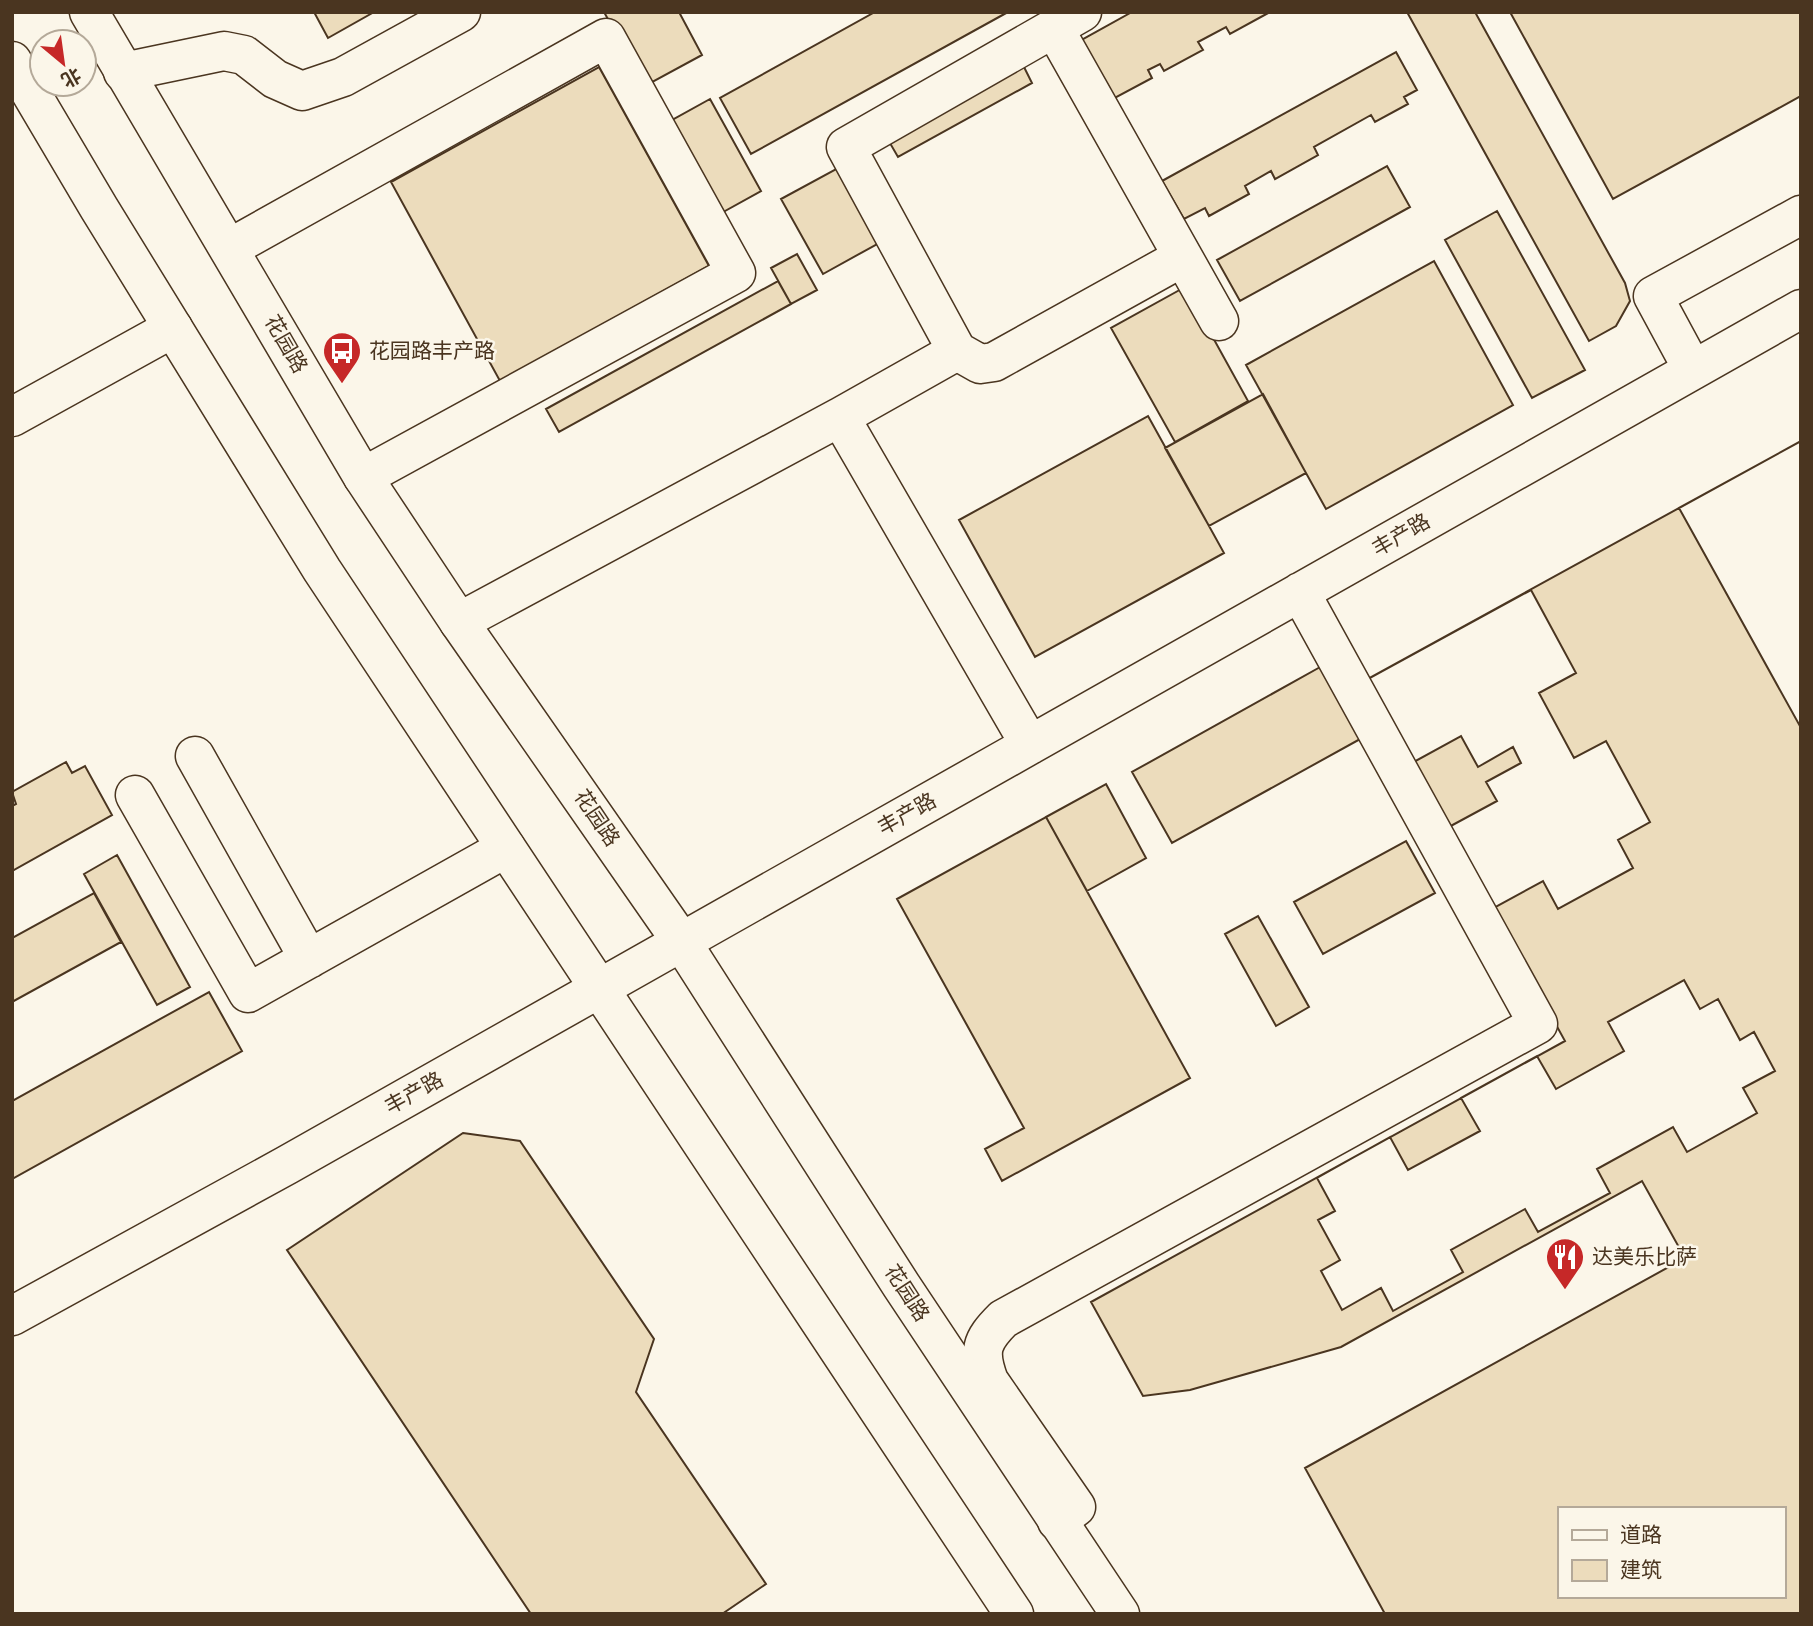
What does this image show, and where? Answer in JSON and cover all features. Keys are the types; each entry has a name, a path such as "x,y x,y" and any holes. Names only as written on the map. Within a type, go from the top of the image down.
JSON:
{"main road":[{"name":"花园路","path":"89,12 363,477 459,622 681,941 901,1285 1120,1614"},
{"path":"123,72 224,51 244,55 275,79 302,91 343,77 461,12"},
{"path":"1183,257 994,362 980,364 957,351 846,147 1068,20 1183,257 1219,321"},
{"path":"230,248 606,38 736,273 363,477"},
{"path":"12,61 322,570 1014,1614"},
{"path":"1693,370 1653,296 1801,215"},
{"name":"丰产路","path":"12,1316 1693,370 1796,324"},
{"path":"12,417 173,328"},
{"path":"459,622 957,351"},
{"path":"840,417 1030,745"},
{"path":"1057,1521 1076,1507 989,1381 981,1359 987,1335 1003,1319 1538,1024 1300,592"},
{"path":"195,756 309,959"},
{"path":"135,794 248,993 506,848"}],"building":[{"path":"314,12 374,12 328,38"},
{"path":"604,12 679,12 702,55 645,86"},
{"path":"875,12 1008,12 751,154 720,98"},
{"path":"1132,12 1270,12 1230,34 1226,27 1198,42 1203,50 1164,71 1160,64 1148,70 1152,78 1111,100 1078,42"},
{"path":"1407,12 1475,12 1625,283 1630,301 1616,326 1589,341"},
{"path":"1510,12 1801,12 1801,96 1613,199"},
{"path":"1396,52 1417,90 1404,97 1408,104 1375,122 1371,115 1314,147 1318,155 1275,179 1271,171 1245,186 1249,194 1209,216 1205,208 1184,219 1162,181"},
{"path":"1022,63 1032,83 898,157 887,138"},
{"path":"599,67 709,266 500,381 391,182"},
{"path":"710,99 761,191 716,216 665,124"},
{"path":"1387,166 1410,207 1240,301 1217,260"},
{"path":"838,168 879,243 823,274 781,199"},
{"path":"1497,211 1585,370 1532,398 1445,240"},
{"path":"797,254 817,290 791,304 771,268"},
{"path":"1434,261 1513,405 1326,509 1246,365"},
{"path":"778,281 791,304 559,432 546,409"},
{"path":"1185,287 1248,401 1175,442 1111,328"},
{"path":"1263,394 1306,473 1209,526 1165,448"},
{"path":"1148,416 1224,553 1035,657 959,520"},
{"path":"1801,441 1801,1614 1385,1614 1305,1468 1685,1258 1642,1181 1341,1347 1190,1390 1143,1396 1091,1302 1565,1041 1366,680"},
{"path":"1801,441 1801,728 1679,508"},
{"path":"1531,590 1576,673 1539,693 1574,758 1606,741 1650,822 1618,840 1633,868 1558,909 1543,881 1492,909 1447,828 1497,801 1486,782 1521,763 1513,747 1478,767 1461,736 1412,763 1366,680"},
{"path":"1322,666 1362,738 1172,843 1132,772"},
{"path":"66,762 72,773 85,766 112,815 12,871 12,806 16,804 12,792"},
{"path":"1106,784 1146,858 1087,891 1046,817"},
{"path":"1046,817 1190,1078 1002,1181 985,1149 1024,1128 897,899"},
{"path":"1406,841 1435,893 1323,954 1294,902"},
{"path":"117,855 190,987 157,1005 84,874"},
{"path":"94,893 121,942 12,1002 12,938"},
{"path":"1258,916 1309,1007 1276,1026 1225,934"},
{"path":"1684,980 1700,1009 1718,999 1740,1040 1754,1032 1775,1071 1743,1088 1757,1113 1687,1152 1673,1127 1597,1169 1610,1193 1538,1232 1525,1209 1451,1250 1463,1272 1393,1311 1381,1288 1342,1310 1321,1271 1340,1260 1318,1220 1335,1211 1317,1178 1390,1137 1408,1170 1480,1131 1461,1098 1537,1056 1556,1089 1624,1051 1608,1022"},
{"path":"209,992 242,1051 12,1179 12,1101"},
{"path":"463,1133 520,1141 654,1339 636,1392 766,1584 722,1614 531,1614 287,1250"}],"place":[{"name":"花园路丰产路","path":"342,385"},
{"name":"达美乐比萨","path":"1565,1291"}]}
